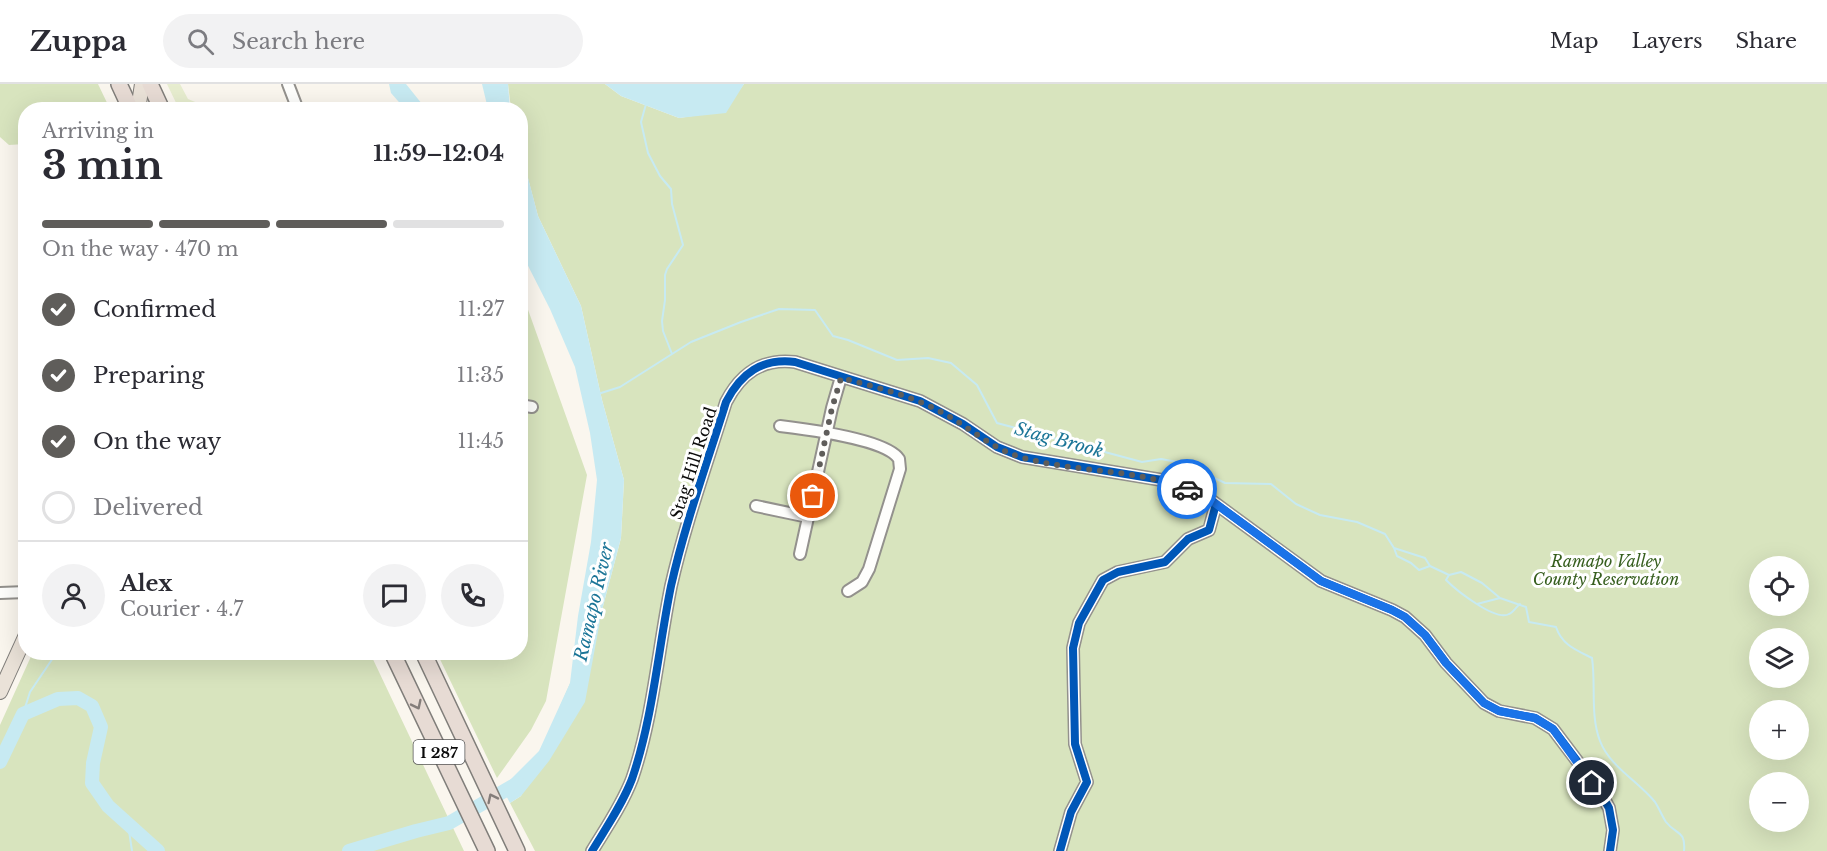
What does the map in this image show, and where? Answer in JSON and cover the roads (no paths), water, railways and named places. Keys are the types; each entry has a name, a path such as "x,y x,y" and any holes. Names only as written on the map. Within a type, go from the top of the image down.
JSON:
{"highway":[{"path":"148,86 157,102"},
{"name":"I 287","path":"396,660 487,851"},
{"name":"I 287","path":"427,660 518,851"}],"main road":[{"path":"141,102 148,86"},
{"path":"0,692 18,653"}],"street":[{"path":"288,84 295,102"},
{"name":"Stag Hill Road","path":"592,851 618,810 635,769 643,742 672,585 689,518 730,394 750,371 780,360 795,362 920,401 1009,453 1037,461 1162,480 1194,492 1216,504 1321,581 1405,617 1425,635 1446,663 1484,703 1499,711 1535,718 1553,729 1605,799 1612,819 1610,851"},
{"path":"800,554 841,378"},
{"path":"780,426 827,432 890,450 898,455 900,462 869,568 862,582 848,591"},
{"path":"1060,851 1071,812 1087,782 1076,744 1073,648 1079,623 1103,580 1118,572 1165,562 1188,539 1209,530 1216,504"},
{"path":"756,506 808,517"},
{"path":"0,592 18,592"}],"water":[{"path":"389,84 406,84 420,102 399,102 391,93"},
{"path":"482,84 508,84 509,102 486,102"},
{"path":"605,84 744,84 726,113 679,118 621,96"},
{"path":"528,178 538,216 581,306 602,400 624,480 621,538 602,610 585,702 549,761 521,796 510,803 502,788 539,751 570,683 578,616 591,542 597,480 590,433 575,367 528,266"}],"waterway":[{"path":"646,104 641,122 648,153 660,176 671,189 672,204 683,245 665,275 662,321 663,331 672,354"},
{"name":"Stag Brook","path":"598,394 620,387 691,342 741,322 779,309 815,310 833,336 897,360 928,358 951,363 977,385 997,423 1142,462 1161,459 1183,463 1225,483 1271,484 1296,504 1320,515 1357,522 1385,534 1394,548 1425,558 1430,566 1449,575 1461,572 1482,583 1500,598 1526,607 1529,622 1556,627 1566,643 1592,658 1595,721 1600,741 1610,759 1648,794 1666,822 1682,836 1684,851"},
{"path":"1394,548 1397,556 1419,570 1430,566"},
{"path":"1449,575 1446,580 1451,585 1476,604 1495,613 1509,614 1520,604"},
{"path":"1477,604 1500,598"},
{"path":"23,714 30,692 52,660"},
{"name":"Ramapo River","path":"0,762 23,714 58,699 78,698 92,706 101,727 93,763 92,783 108,806 158,851"},
{"name":"Ramapo River","path":"349,851 449,823 518,783"},
{"path":"128,824 132,851"}],"park label":[{"name":"Ramapo Valley County Reservation","path":"1606,570"}]}
